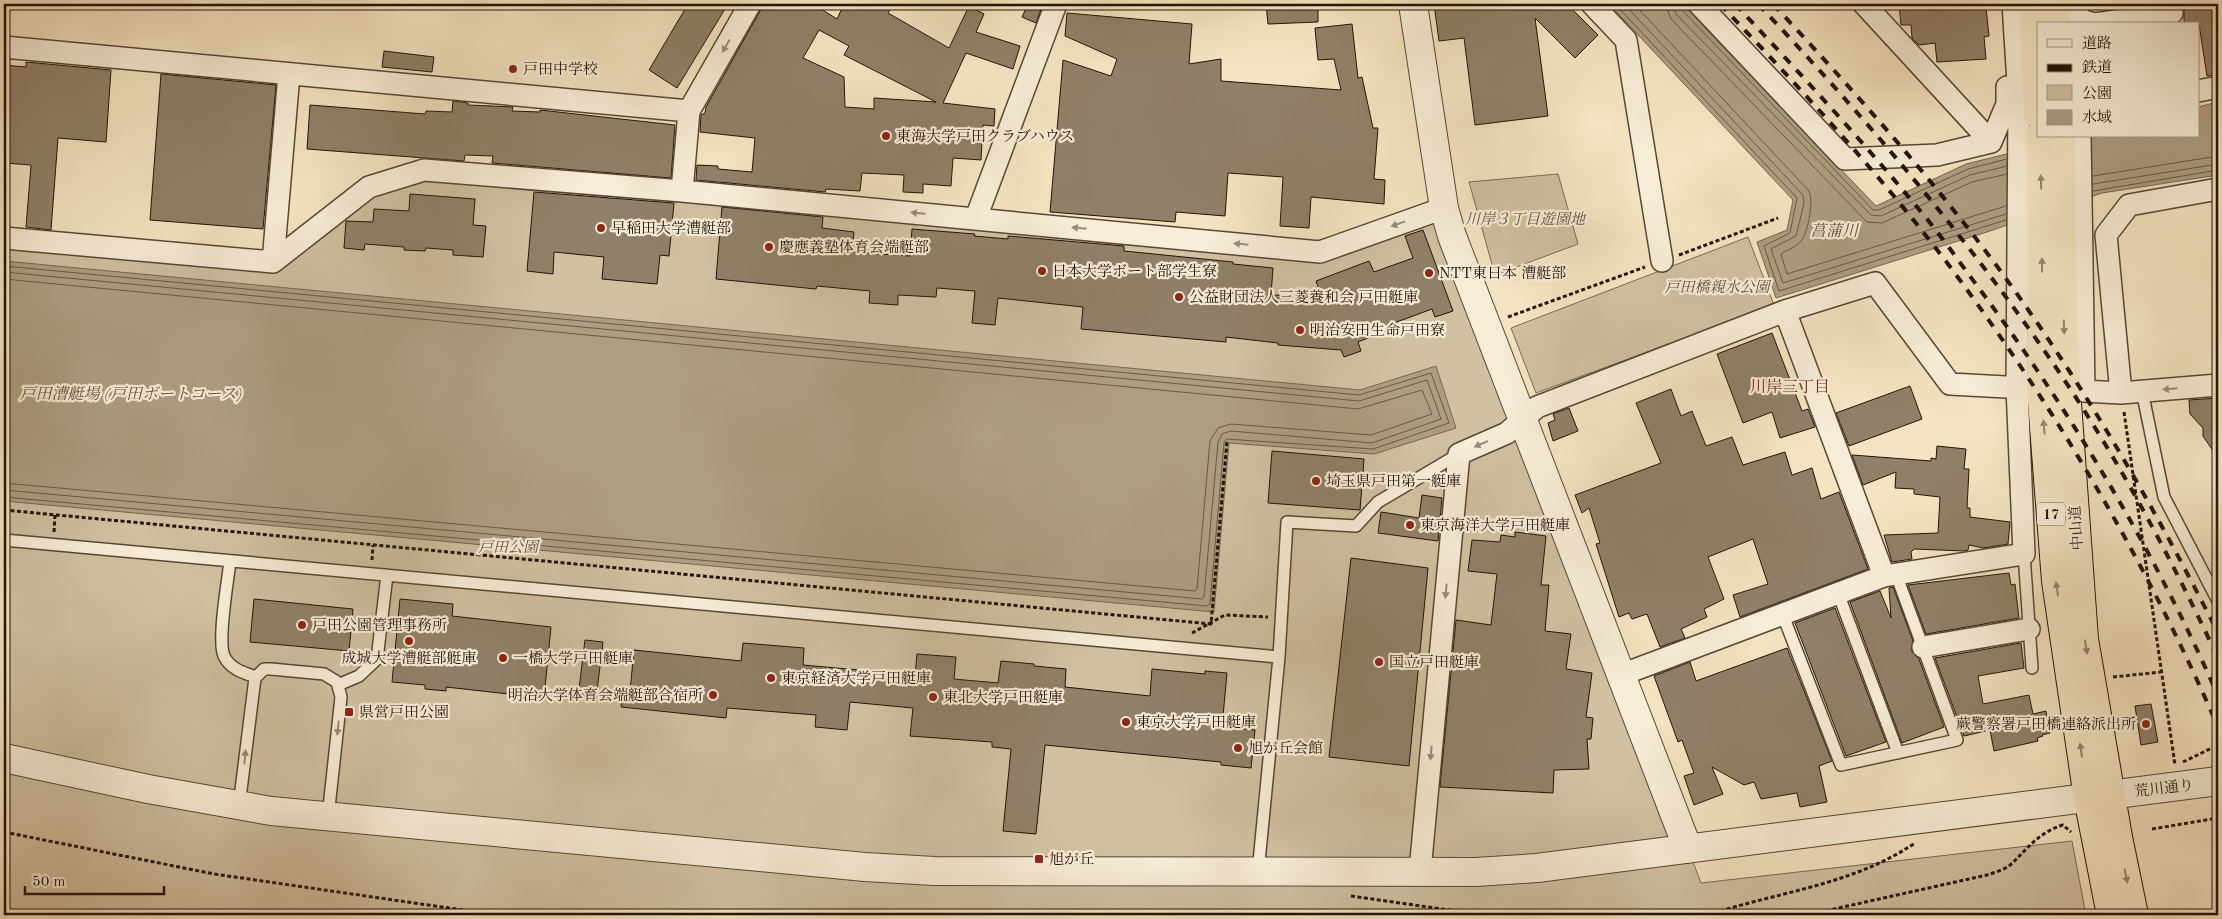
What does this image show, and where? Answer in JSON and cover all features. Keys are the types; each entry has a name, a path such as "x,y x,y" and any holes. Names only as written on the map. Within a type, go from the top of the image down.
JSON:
{"highway":[{"path":"2033,4 2037,92"},
{"path":"2054,4 2078,19"},
{"name":"中山道","path":"2029,134 2061,225"},
{"name":"中山道","path":"2061,138 2061,225 2052,389 2056,582 2107,839 2111,915"},
{"name":"中山道","path":"2107,839 2134,915"}],"street":[{"path":"682,191 688,111 750,4"},
{"path":"976,218 1056,4"},
{"path":"1413,4 1444,208 1452,236 1688,849"},
{"path":"1592,4 1626,40 1662,261"},
{"path":"1699,4 1845,159 1937,155 1991,142"},
{"path":"1864,4 1991,142"},
{"path":"1621,675 1838,592 1890,575 2024,554 2052,389 2018,259 2029,134 2016,45 2013,4"},
{"path":"2110,22 2172,14"},
{"path":"1991,142 2008,104 2008,76 2016,45"},
{"path":"4,47 688,111"},
{"path":"274,262 289,74"},
{"path":"2200,92 2218,87"},
{"path":"2061,225 2080,138"},
{"path":"4,238 274,262 369,187 424,170 682,191 1320,252 1444,208"},
{"path":"2131,392 2106,235 2129,205 2218,190"},
{"path":"1420,872 1459,454 1507,433 1536,407 1784,311 1875,283 1950,384 2131,392 2218,385"},
{"path":"1784,311 1890,575"},
{"path":"1923,647 2029,629"},
{"name":"荒川通り","path":"4,758 148,789 239,806 328,817 865,867 934,870 1476,872 1536,868 2218,781"}],"lane":[{"path":"2131,392 2164,497 2218,601"},
{"path":"1258,872 1279,657 1286,522 1356,526 1378,502 1459,454"},
{"path":"4,540 1279,657"},
{"path":"2024,554 2032,668"},
{"path":"230,561 223,634 224,656 236,670 256,677"},
{"path":"338,685 359,676 377,659 388,575"},
{"path":"1782,613 1841,765 1957,740 1923,647 1890,575"},
{"path":"1838,592 1898,753"},
{"path":"239,806 253,685 256,677 264,669 324,674 331,677 338,685 341,697 328,817"}],"path":[{"path":"1486,325 1778,218"},
{"path":"2131,392 2161,672 2175,766 2218,745"},
{"path":"1211,624 1227,441"},
{"path":"4,510 1211,624"},
{"path":"54,540 55,515"},
{"path":"1170,647 1179,639 1211,624 1225,615 1281,618"},
{"path":"2108,678 2161,672"},
{"path":"2152,829 2218,818"},
{"path":"1708,915 1873,868 1921,839 1927,831 1931,819"},
{"path":"1807,915 1987,876 2008,867 2019,854 2047,830 2063,825"},
{"path":"4,832 214,874 497,915"},
{"path":"1345,895 1484,915"}],"green space":[{"name":"戸田公園","path":"439,172 1320,252 1444,208 1701,883 2072,841 2086,915 4,915 4,238 273,262 369,187"},
{"name":"川岸３丁目遊園地","path":"1558,174 1578,244 1495,275 1469,182"},
{"name":"戸田橋親水公園","path":"1748,237 1774,305 1536,393 1511,328"}],"water":[{"name":"菖蒲川","path":"1609,4 1682,4 1876,206 1966,164 2071,138 2200,138 2200,106 2218,102 2218,175 2102,193 1987,232 1776,298 1757,242 1787,230 1793,200"},
{"name":"戸田漕艇場 (戸田ボートコース)","path":"4,261 1360,390 1436,366 1456,428 1374,454 1229,443 1214,612 4,501"}],"building":[{"path":"688,4 728,4 677,88 649,70"},
{"path":"764,4 813,4 837,19 844,4 893,4 888,13 949,48 969,6 984,14 976,32 1020,46 1013,69 966,53 943,103 995,109 994,126 983,125 981,160 953,158 951,186 923,184 923,193 903,192 904,175 862,173 860,191 826,189 825,192 696,180 697,165 718,166 718,169 752,172 755,138 700,132 701,115 705,113 706,107","holes":["819,30 849,46 844,55 936,102 874,98 874,109 845,107 844,77 803,58"]},
{"path":"1028,4 1043,4 1036,23 1022,17"},
{"path":"1266,4 1318,4 1318,22 1268,24"},
{"path":"1434,4 1567,4 1598,35 1575,58 1535,18 1548,116 1475,125 1464,38 1439,41"},
{"path":"1899,4 1957,4 1958,10 1986,8 1989,36 1984,37 1986,59 1937,62 1935,43 1919,45 1912,38 1911,25 1901,25"},
{"path":"2181,4 2218,4 2218,75 2207,76 2200,22 2184,22 2184,11"},
{"path":"1067,13 1192,24 1189,64 1221,59 1221,81 1341,90 1334,59 1318,60 1315,28 1352,24 1358,78 1362,77 1373,128 1378,128 1374,179 1385,180 1384,204 1311,197 1309,228 1280,226 1283,177 1228,173 1225,216 1176,212 1175,222 1050,212 1063,60 1111,76 1117,59 1065,36"},
{"path":"384,51 434,57 432,72 382,67"},
{"path":"26,62 111,70 106,142 58,138 51,230 26,227 31,165 4,163 4,65 26,67"},
{"path":"161,74 276,85 263,229 150,220"},
{"path":"453,101 468,103 468,105 513,107 512,111 540,112 540,110 675,125 671,178 492,163 493,156 465,155 464,161 307,149 310,105 425,114 426,111 452,112"},
{"name":"早稲田大学漕艇部","path":"534,192 674,203 669,256 660,255 657,284 602,279 604,257 554,252 553,274 527,271"},
{"path":"410,194 475,199 473,225 486,226 483,257 453,255 453,250 426,248 425,251 404,250 404,247 365,244 364,250 344,248 346,221 373,222 374,209 409,211"},
{"path":"722,207 823,217 822,228 854,232 852,252 910,256 912,229 975,234 974,236 1008,239 1008,236 1124,246 1124,251 1273,268 1271,295 1322,297 1316,281 1369,261 1374,272 1413,258 1405,236 1423,230 1453,311 1435,317 1432,309 1394,323 1395,327 1358,342 1361,351 1344,357 1341,350 1278,345 1278,343 1226,337 1226,342 1081,329 1083,307 998,298 995,325 972,323 975,291 937,288 936,297 898,295 898,305 869,303 870,291 817,286 816,289 716,279"},
{"path":"1772,333 1802,411 1808,409 1815,427 1780,438 1772,412 1743,423 1717,354"},
{"path":"1910,386 1922,419 1849,446 1836,413"},
{"path":"1671,389 1681,416 1692,411 1706,446 1732,437 1743,465 1785,452 1792,475 1812,468 1821,499 1839,492 1868,569 1740,617 1733,595 1768,584 1753,539 1708,557 1724,599 1704,609 1707,617 1681,629 1685,638 1660,647 1647,614 1632,619 1629,613 1619,617 1596,544 1600,543 1589,508 1582,513 1575,495 1661,463 1636,403"},
{"path":"2218,398 2218,458 2203,436 2203,428 2190,414 2189,400"},
{"path":"1569,408 1578,431 1553,441 1548,423 1555,420 1553,414"},
{"path":"1937,446 1966,449 1964,469 1969,469 1967,508 1970,508 1970,517 2010,522 2008,544 1983,548 1969,545 1968,550 1965,551 1914,549 1911,552 1912,559 1892,562 1884,535 1938,533 1940,497 1914,494 1914,489 1895,488 1896,472 1863,485 1852,455 1931,461 1931,458 1936,459"},
{"name":"埼玉県戸田第一艇庫","path":"1272,451 1364,459 1360,510 1268,503"},
{"name":"東京海洋大学戸田艇庫","path":"1422,495 1442,498 1438,541 1378,533 1381,512 1419,518"},
{"path":"1515,532 1546,536 1541,585 1549,585 1545,631 1571,634 1566,669 1592,673 1586,717 1593,718 1591,739 1587,739 1589,769 1554,770 1553,793 1440,787 1456,620 1491,625 1497,574 1468,571 1472,540 1500,542 1501,535 1515,537"},
{"name":"国立戸田艇庫","path":"1351,558 1428,568 1409,766 1329,757"},
{"path":"2009,573 2011,585 2015,584 2019,618 1926,634 1908,585"},
{"path":"1893,587 1913,641 1911,650 1919,659 1944,727 1902,743 1850,602 1880,591 1891,618 1889,588"},
{"name":"戸田公園管理事務所","path":"254,599 353,609 349,651 250,642"},
{"path":"400,599 453,604 452,616 551,627 544,698 446,687 446,691 425,689 425,685 392,682"},
{"path":"1835,608 1886,742 1846,756 1795,623"},
{"path":"585,640 603,642 596,699 578,697"},
{"path":"743,643 804,648 803,665 915,675 917,654 956,657 954,679 998,683 1001,661 1034,664 1034,666 1066,669 1065,687 1150,696 1152,669 1205,674 1205,671 1227,673 1222,727 1255,730 1251,768 1221,765 1221,762 1045,745 1036,834 1003,831 1011,749 992,747 992,742 910,736 913,708 850,702 847,730 815,727 816,715 727,708 726,718 621,707 623,690 630,691 634,650 741,661"},
{"path":"2021,643 2024,668 1978,676 1983,704 2029,695 2033,714 2046,711 2050,733 2037,738 2038,741 1994,751 1990,730 1964,736 1935,658"},
{"path":"1787,648 1832,761 1819,766 1827,802 1800,807 1797,793 1761,799 1754,782 1744,785 1712,767 1723,794 1694,805 1684,776 1694,773 1682,740 1678,742 1654,676 1690,662 1696,681"},
{"name":"蕨警察署戸田橋連絡派出所","path":"2151,704 2158,742 2141,745 2135,706"}],"railway":[{"path":"1720,4 1866,163 1948,264 1987,318 2062,430 2130,546 2161,606 2218,727"},
{"path":"1735,4 1828,104 1917,207 2018,342 2082,439 2141,540 2194,643 2218,696"},
{"path":"1758,4 1878,136 1990,275 2025,323 2059,372 2124,476 2164,548 2218,658"},
{"path":"1773,4 1833,69 1920,169 2002,273 2033,316 2118,449 2218,633"}],"place":[{"name":"戸田中学校","path":"513,69"},
{"name":"東海大学戸田クラブハウス","path":"886,136"},
{"name":"早稲田大学漕艇部","path":"601,228"},
{"name":"慶應義塾体育会端艇部","path":"769,247"},
{"name":"日本大学ボート部学生寮","path":"1042,271"},
{"name":"NTT東日本 漕艇部","path":"1429,273"},
{"name":"公益財団法人三菱養和会 戸田艇庫","path":"1179,297"},
{"name":"明治安田生命戸田寮","path":"1300,330"},
{"name":"埼玉県戸田第一艇庫","path":"1316,481"},
{"name":"東京海洋大学戸田艇庫","path":"1410,525"},
{"name":"戸田公園管理事務所","path":"302,625"},
{"name":"成城大学漕艇部艇庫","path":"409,641"},
{"name":"一橋大学戸田艇庫","path":"503,658"},
{"name":"国立戸田艇庫","path":"1379,662"},
{"name":"東京経済大学戸田艇庫","path":"771,678"},
{"name":"明治大学体育会端艇部合宿所","path":"713,695"},
{"name":"東北大学戸田艇庫","path":"933,697"},
{"name":"県営戸田公園","path":"349,712"},
{"name":"東京大学戸田艇庫","path":"1126,722"},
{"name":"蕨警察署戸田橋連絡派出所","path":"2146,724"},
{"name":"旭が丘会館","path":"1238,748"},
{"name":"旭が丘","path":"1039,859"}],"district":[{"name":"川岸三丁目","path":"1790,386"}]}
